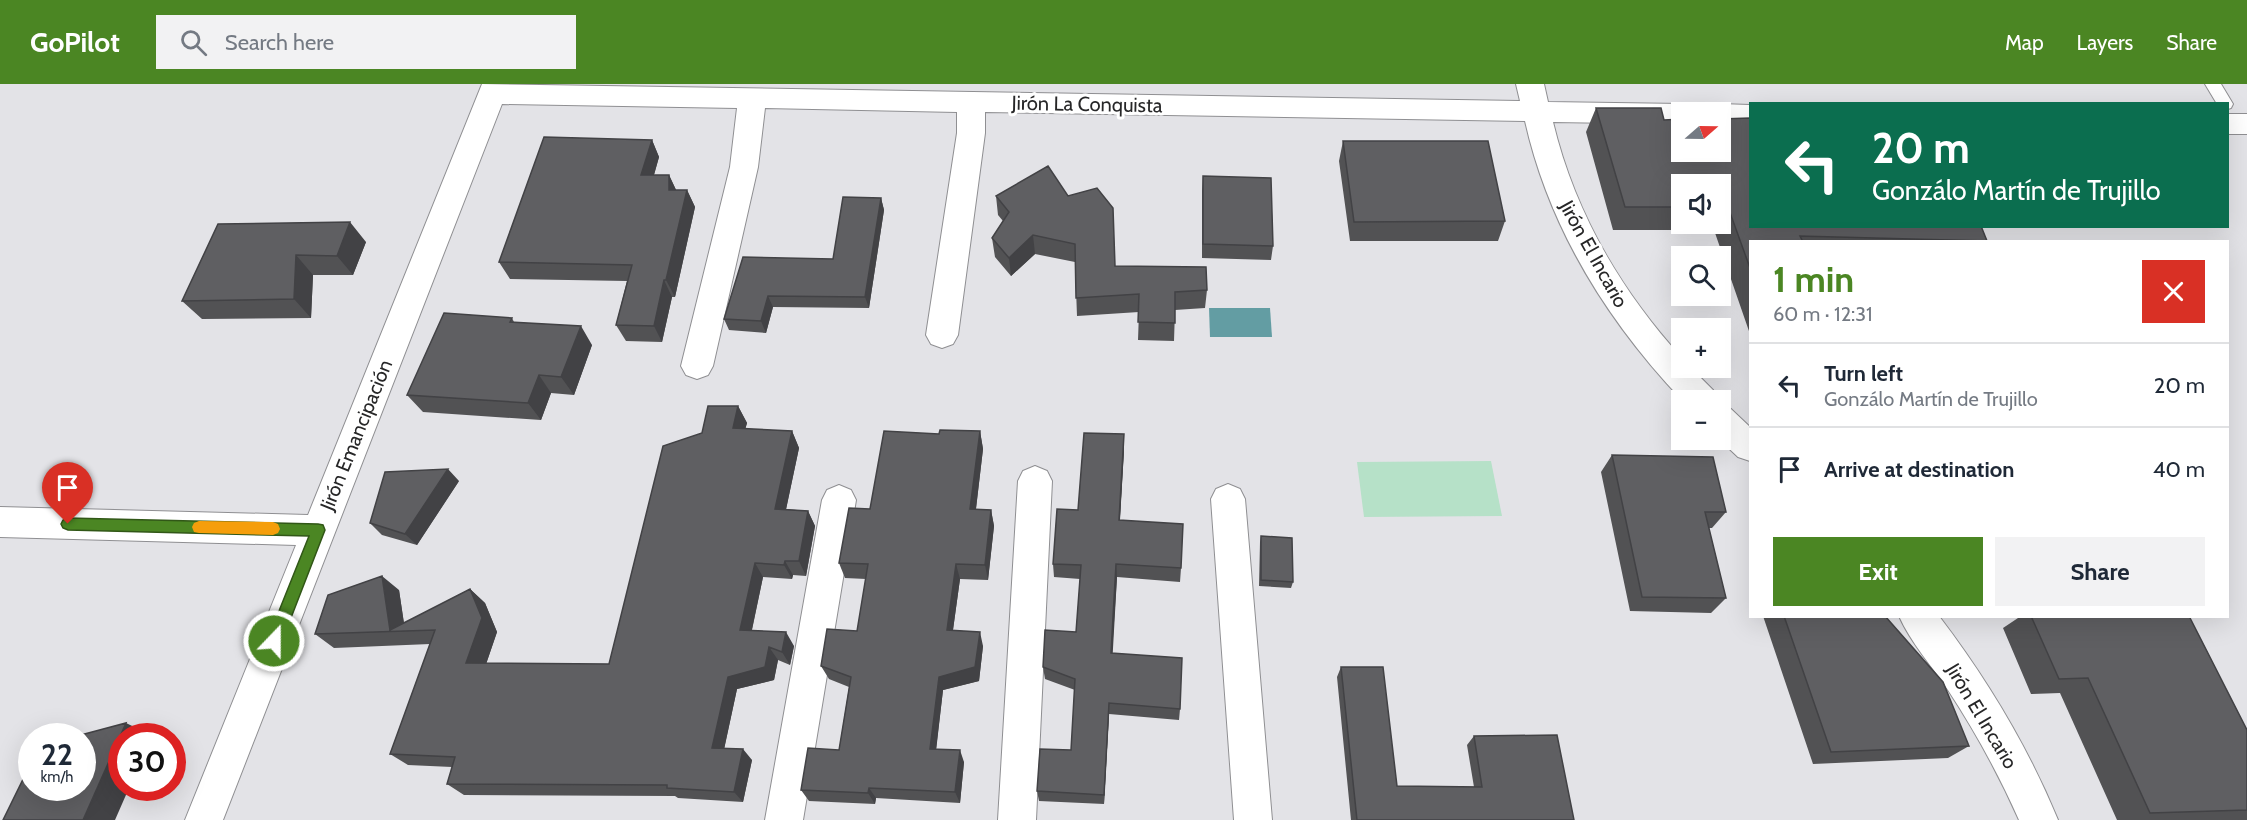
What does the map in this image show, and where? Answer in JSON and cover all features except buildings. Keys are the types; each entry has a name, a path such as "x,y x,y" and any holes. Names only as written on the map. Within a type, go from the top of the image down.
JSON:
{"street":[{"name":"Jirón La Conquista","path":"494,89 752,98 971,102 1208,95 1533,98 1671,113"},
{"name":"Jirón Emancipación","path":"204,820 494,89"},
{"path":"697,366 744,167 752,98"},
{"name":"Jirón El Incario","path":"1533,98 1557,187 1602,277 1655,350 1693,390"},
{"path":"942,335 971,133 971,102"},
{"path":"1731,114 1749,115"},
{"path":"1731,429 1749,446"},
{"path":"1017,820 1035,481"},
{"path":"1228,499 1253,820"},
{"path":"784,820 839,500"},
{"path":"0,522 318,530"},
{"name":"Jirón El Incario","path":"1918,618 1962,678 1990,723 2039,820"}],"lane":[{"path":"2213,84 2224,102"}],"green space":[{"path":"1491,461 1502,516 1364,517 1357,462"}],"water":[{"path":"1209,308 1270,308 1272,337 1210,337"}],"slow traffic":[{"path":"199,527 273,529"}],"route":[{"path":"68,524 318,530 274,641"}]}
